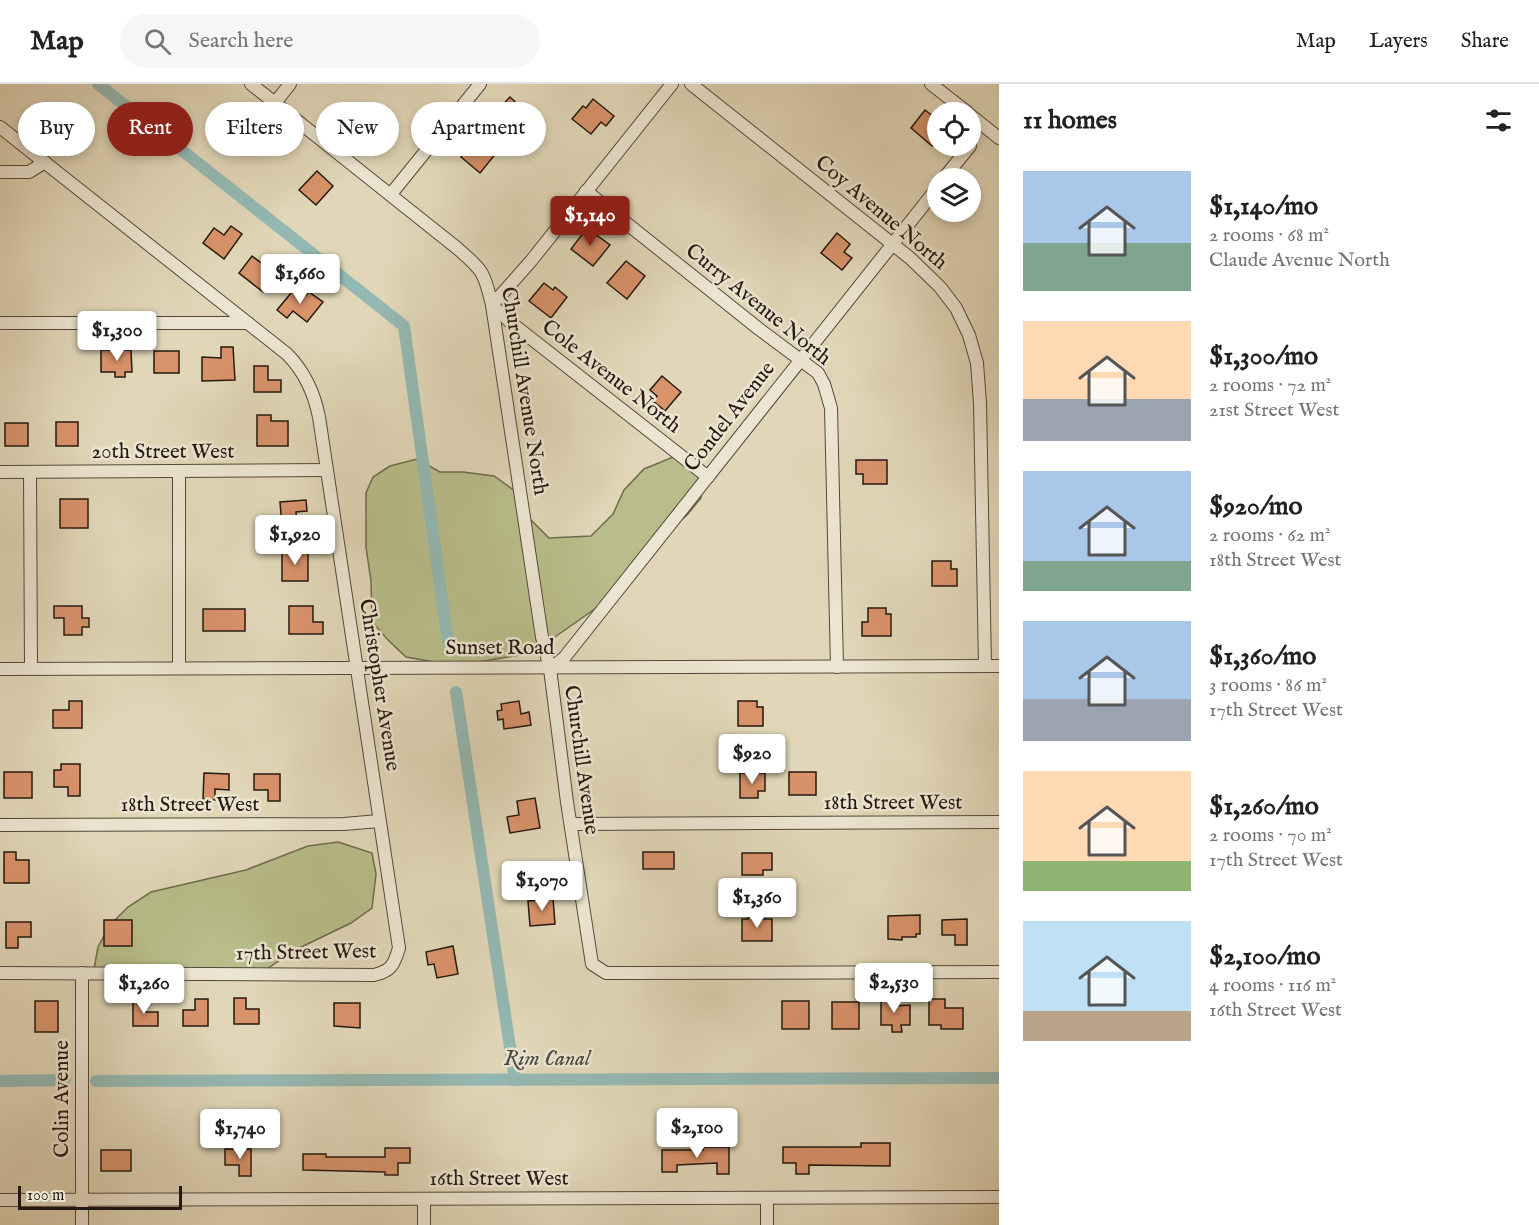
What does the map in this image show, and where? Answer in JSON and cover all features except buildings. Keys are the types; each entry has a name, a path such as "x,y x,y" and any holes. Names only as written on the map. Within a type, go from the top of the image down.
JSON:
{"street":[{"name":"Churchill Avenue North","path":"251,84 274,102"},
{"path":"276,102 290,84"},
{"path":"391,194 480,84"},
{"path":"492,305 531,261 672,84"},
{"name":"Coy Avenue North","path":"691,84 931,277 949,297 964,321 974,349 980,403 985,666"},
{"path":"931,84 954,102"},
{"path":"981,123 999,138"},
{"name":"Churchill Avenue North","path":"304,126 391,194 478,267 485,277 492,305 542,637 550,669"},
{"path":"981,131 985,126"},
{"name":"Christopher Avenue","path":"0,127 287,354 305,376 316,403 327,470 399,948 394,965"},
{"path":"952,168 961,156"},
{"path":"0,172 29,172 45,162"},
{"name":"Curry Avenue North","path":"586,191 818,373 824,384 831,408 837,667"},
{"name":"Condel Avenue","path":"550,669 564,658 927,201"},
{"name":"Cole Avenue North","path":"492,305 510,322 708,477"},
{"path":"0,323 248,323"},
{"name":"20th Street West","path":"0,472 327,470"},
{"path":"30,472 31,669"},
{"path":"179,472 179,668"},
{"name":"Sunset Road","path":"0,669 999,666"},
{"name":"Churchill Avenue","path":"550,669 592,964 606,973 999,972"},
{"name":"18th Street West","path":"0,825 344,824 379,820"},
{"name":"18th Street West","path":"571,824 999,822"},
{"name":"17th Street West","path":"0,973 374,975 386,972 394,965"},
{"name":"Colin Avenue","path":"81,1225 82,973"},
{"name":"16th Street West","path":"0,1200 999,1197"},
{"path":"767,1198 767,1225"},
{"path":"424,1199 424,1225"}],"green space":[{"path":"673,457 703,477 701,498 687,515 656,542 643,568 612,597 537,652 467,664 445,664 406,657 372,622 371,581 366,547 366,493 373,477 390,466 417,459 440,472 494,476 515,491 531,520 549,538 591,536 613,514 624,490 644,469"},
{"path":"338,842 372,853 376,874 372,908 351,923 293,951 267,969 94,969 98,947 110,925 128,907 151,892 246,870 308,846"}],"waterway":[{"path":"98,84 404,326 448,642"},
{"path":"456,692 515,1080"},
{"name":"Rim Canal","path":"96,1081 999,1078"},
{"name":"Rim Canal","path":"0,1081 65,1080"}]}
